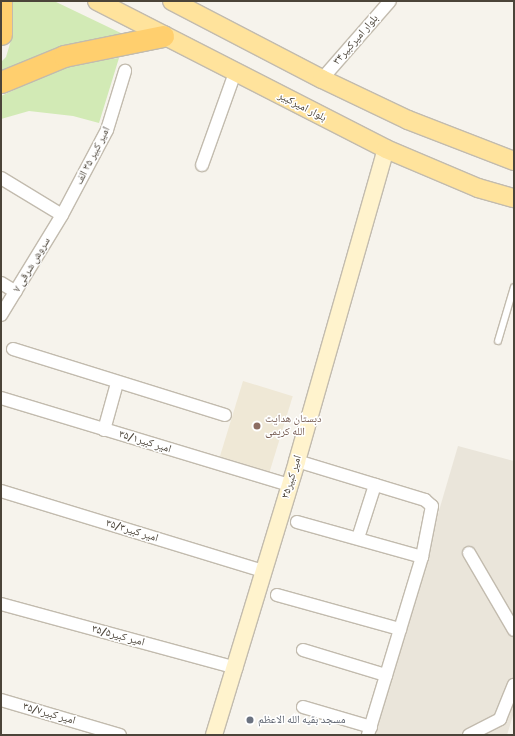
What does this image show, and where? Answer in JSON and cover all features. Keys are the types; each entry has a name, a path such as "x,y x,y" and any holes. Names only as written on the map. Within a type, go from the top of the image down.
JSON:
{"highway":[{"path":"1,34 2,1"},
{"path":"1,82 64,56 163,36"}],"main road":[{"name":"بلوار امیرکبیر","path":"97,1 386,149 478,188 514,198"},
{"path":"172,1 322,79 408,120 514,161"}],"street":[{"name":"بلوار امیرکبیر۳۴","path":"322,79 390,1"},
{"name":"امیر کبیر ۳۵ الف","path":"62,216 107,130 125,71"},
{"path":"202,165 235,73"},
{"name":"امیر کبیر۳۵","path":"214,735 236,668 289,485 298,461 386,149"},
{"path":"1,178 62,216"},
{"name":"سروش شرقی ۷","path":"1,315 62,216"},
{"path":"1,283 16,292"},
{"path":"13,349 117,383 225,414"},
{"path":"104,430 117,383"},
{"name":"امیر کبیر۳۵/۱","path":"1,398 289,485"},
{"path":"298,461 425,500 432,506 422,557 369,731 303,707"},
{"path":"358,538 375,485"},
{"name":"امیر کبیر۳۵/۳","path":"1,491 263,571"},
{"path":"297,522 422,557"},
{"path":"469,553 514,630"},
{"path":"277,596 400,629"},
{"name":"امیر کبیر۳۵/۵","path":"1,604 236,668"},
{"path":"303,650 386,675"},
{"path":"469,735 500,719 514,685"},
{"name":"امیر کبیر۳۵/۷","path":"1,700 120,735"}],"lane":[{"path":"498,342 514,287"}],"shaded area":[{"name":"دبستان هدایت الله کریمی","path":"243,381 293,396 270,472 220,457"},
{"path":"458,446 514,461 514,712 507,735 373,735"}],"green space":[{"path":"12,1 54,1 127,36 1,72 1,62 6,57 12,37"},
{"path":"119,58 99,123 73,116 29,111 1,119 1,96 72,63"}],"place":[{"name":"دبستان هدایت الله کریمی","path":"257,426"},
{"name":"مسجد بقیه الله الاعظم","path":"250,720"}]}
